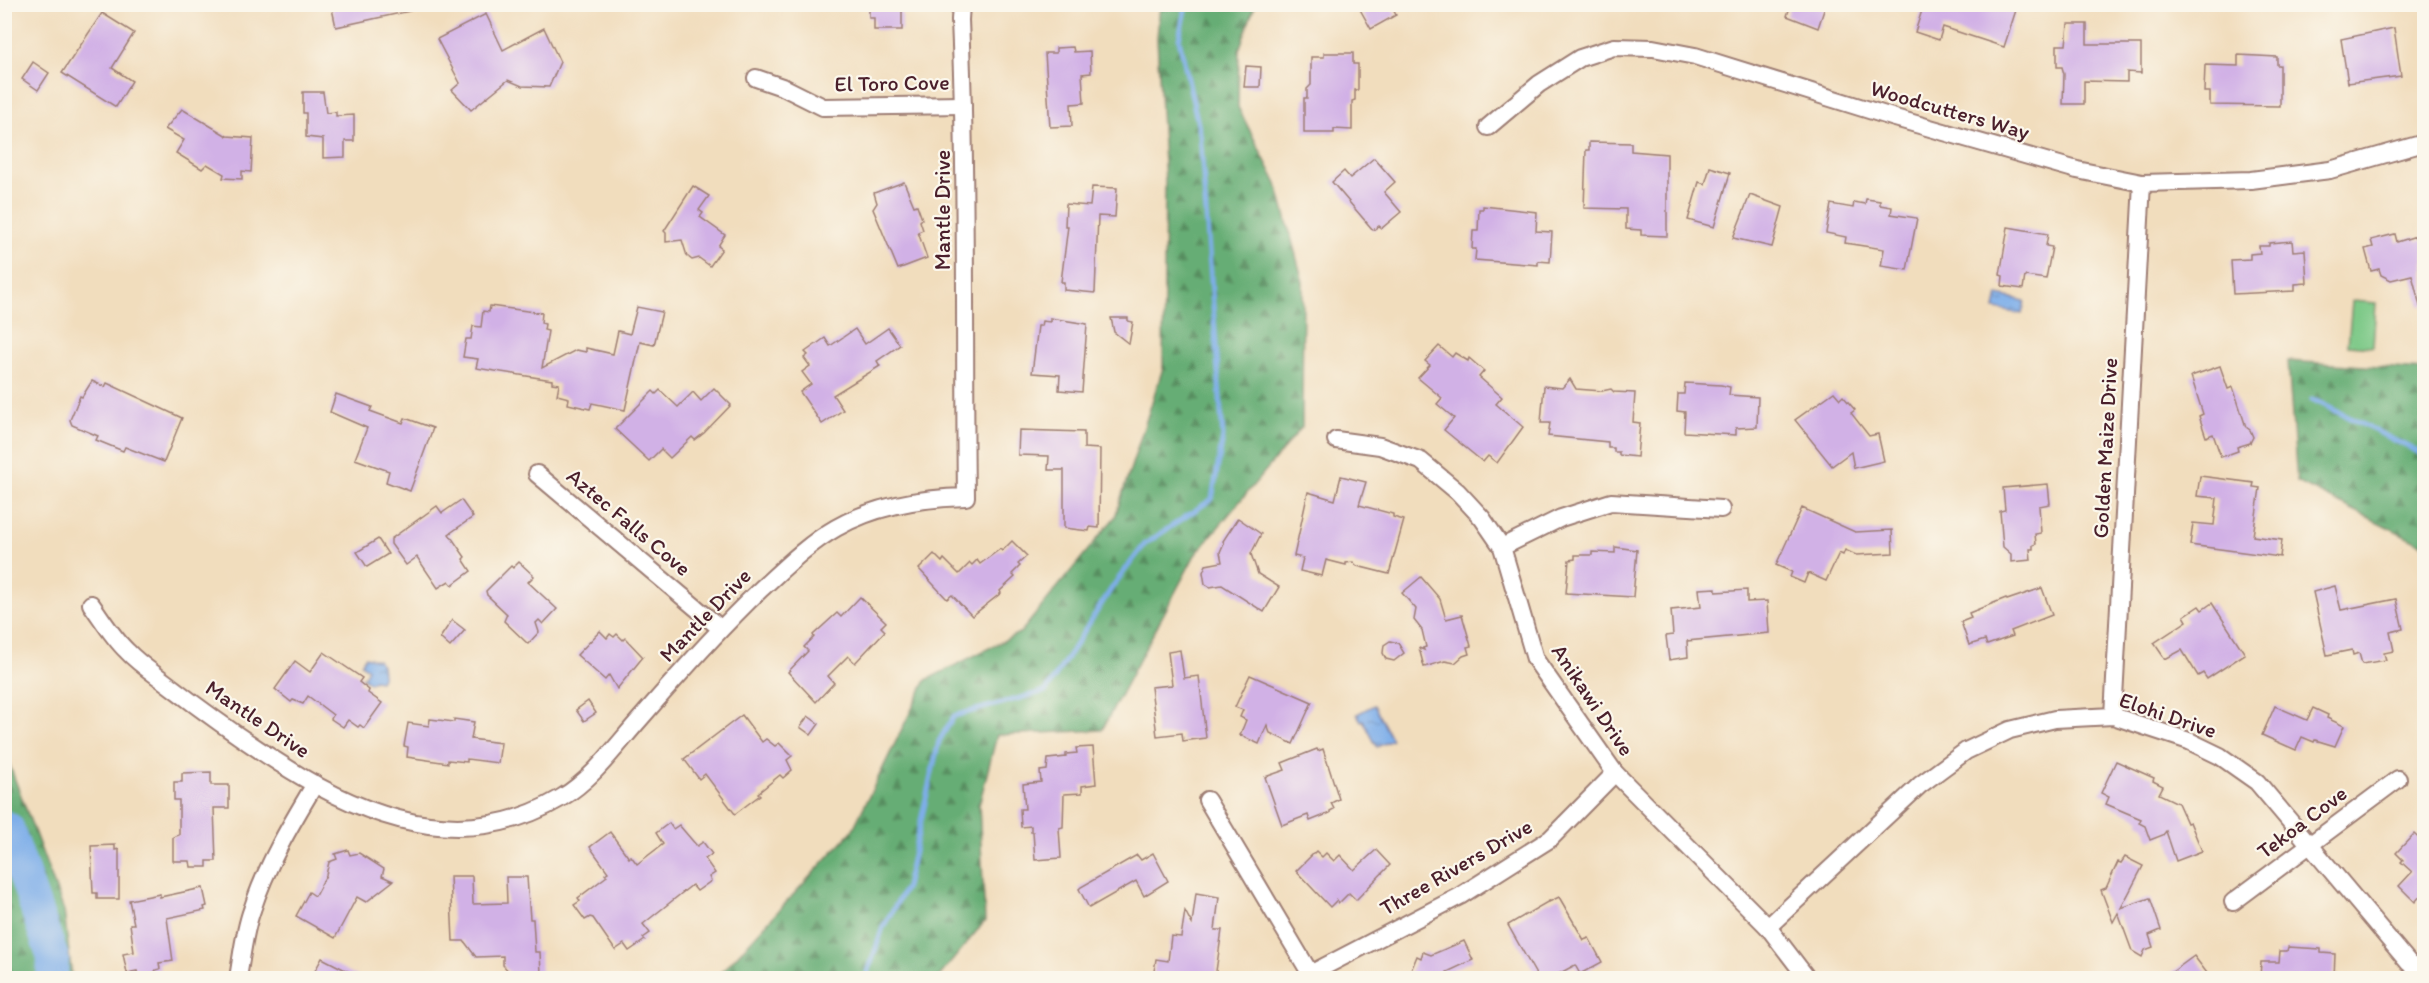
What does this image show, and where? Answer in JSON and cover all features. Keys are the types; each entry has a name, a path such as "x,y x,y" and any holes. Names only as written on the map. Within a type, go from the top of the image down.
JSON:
{"street":[{"name":"Mantle Drive","path":"91,604 126,651 246,742 315,784 363,808 397,821 464,828 502,822 543,808 562,798 597,768 720,628 801,553 837,527 867,514 897,504 930,498 966,497 964,359 966,218 961,4"},
{"name":"Woodcutters Way","path":"1488,127 1539,84 1580,58 1614,47 1653,48 1695,56 1895,118 2077,170 2142,183 2251,180 2330,170 2424,143"},
{"name":"El Toro Cove","path":"756,78 785,88 823,107 963,105"},
{"name":"Golden Maize Drive","path":"2113,716 2142,183"},
{"name":"Anikawi Drive","path":"1336,440 1380,446 1421,461 1458,492 1482,518 1502,547 1535,659 1615,773 1768,927 1807,978"},
{"name":"Aztec Falls Cove","path":"537,474 720,628"},
{"path":"1502,547 1561,518 1611,502 1721,509"},
{"name":"Elohi Drive","path":"1768,927 1920,785 1966,751 2010,730 2055,719 2113,716 2189,741 2220,756 2257,782 2409,963 2424,971"},
{"name":"Three Rivers Drive","path":"1309,977 1460,896 1550,839 1615,773"},
{"name":"Tekoa Cove","path":"2233,902 2398,779"},
{"path":"238,978 251,910 266,873 315,784"},
{"path":"1207,800 1309,977"}],"green space":[{"path":"1160,5 1255,5 1239,50 1238,107 1277,184 1303,282 1302,427 1195,555 1102,730 997,735 979,805 985,921 938,978 712,978 721,973 852,831 926,680 1021,632 1115,517 1163,368 1165,183 1157,38"},
{"path":"2352,301 2376,303 2373,347 2348,345"},
{"path":"2288,361 2424,370 2424,545 2297,482"},
{"path":"4,760 8,761 64,911 72,978 5,978"}],"water":[{"path":"1998,295 2025,301 2022,314 1995,309"},
{"path":"365,657 378,660 382,665 383,675 380,681 374,680 370,683 363,678 368,669 361,664"},
{"path":"1374,705 1392,740 1377,747 1363,720 1361,721 1357,714"}],"building":[{"path":"331,4 409,4 410,11 336,27"},
{"path":"869,4 902,4 902,30 874,30 874,18 869,18"},
{"path":"1357,4 1390,4 1396,15 1371,29"},
{"path":"1791,4 1826,4 1818,28 1787,16"},
{"path":"1924,4 2018,4 2004,47 1943,27 1939,40 1915,32"},
{"path":"102,13 134,33 112,68 132,81 116,107 62,73"},
{"path":"486,14 503,50 544,28 560,62 549,87 522,86 508,80 471,110 452,90 460,83 437,39"},
{"path":"2068,24 2087,24 2087,44 2141,44 2141,73 2127,72 2127,82 2084,81 2084,104 2063,104 2064,74 2062,67 2057,67 2057,45 2066,45"},
{"path":"2394,28 2401,76 2348,83 2341,39"},
{"path":"1073,47 1074,52 1090,51 1091,73 1082,74 1084,103 1071,104 1072,126 1050,127 1045,53 1056,53 1056,48"},
{"path":"1324,53 1353,53 1353,64 1358,64 1358,90 1355,90 1355,100 1352,101 1352,130 1334,129 1334,133 1304,133 1304,98 1307,98 1307,89 1311,85 1311,57 1324,57"},
{"path":"2238,55 2277,57 2277,65 2280,65 2280,106 2210,105 2210,92 2204,92 2205,65 2238,66"},
{"path":"33,62 49,73 38,90 22,79"},
{"path":"1246,66 1261,67 1260,87 1244,87"},
{"path":"303,92 323,92 326,113 336,112 336,116 354,115 354,141 345,141 345,157 323,158 323,139 306,137"},
{"path":"182,109 227,136 253,138 251,172 242,171 242,179 223,178 224,174 207,164 202,169 176,153 184,140 165,129"},
{"path":"1589,142 1631,143 1631,151 1667,154 1667,236 1641,235 1641,230 1626,229 1626,209 1584,208 1586,150 1589,150"},
{"path":"1374,158 1395,182 1384,192 1401,212 1382,228 1379,226 1373,230 1332,182 1344,171 1350,178"},
{"path":"1710,167 1730,173 1714,227 1688,220 1699,182 1705,184"},
{"path":"904,182 922,219 920,221 923,230 918,232 927,258 898,269 873,209 877,203 874,193"},
{"path":"693,186 709,196 699,210 703,213 700,217 725,235 718,246 722,249 710,266 699,258 692,260 687,256 682,240 666,242 664,231"},
{"path":"1092,187 1117,188 1115,217 1098,216 1095,293 1064,290 1064,282 1061,282 1068,226 1065,226 1066,204 1090,206"},
{"path":"1750,195 1783,207 1772,247 1733,238"},
{"path":"1866,199 1880,201 1880,205 1892,207 1891,214 1917,218 1907,270 1881,266 1884,249 1845,243 1846,237 1826,233 1831,204 1853,208 1854,202 1865,204"},
{"path":"1483,206 1537,212 1536,231 1552,232 1550,262 1538,261 1538,265 1475,260 1476,249 1472,249 1473,231 1478,231 1479,209 1483,209"},
{"path":"2008,227 2048,234 2046,246 2052,247 2046,279 2025,276 2023,289 2002,286 2003,276 2000,275"},
{"path":"2395,234 2397,242 2416,236 2417,241 2424,239 2424,305 2420,306 2412,275 2391,280 2381,275 2379,269 2371,271 2365,249 2373,247 2371,240"},
{"path":"2292,241 2293,251 2305,250 2307,283 2295,284 2295,291 2233,294 2231,260 2250,259 2250,254 2260,253 2259,246"},
{"path":"490,306 542,313 541,323 545,324 544,330 548,331 542,368 576,350 586,352 586,348 613,354 618,331 630,334 637,307 662,312 654,345 640,342 625,410 592,403 590,409 568,404 569,398 557,395 559,384 552,383 552,380 476,368 478,359 463,357 466,339 471,339 473,326 481,327 483,311 489,312"},
{"path":"1050,318 1087,324 1082,392 1059,390 1060,375 1032,373 1038,326 1041,326 1042,321 1050,322"},
{"path":"1111,318 1128,318 1128,321 1133,322 1129,344 1114,332"},
{"path":"888,328 900,345 877,361 880,366 833,395 843,410 822,424 800,392 811,384 802,372 810,366 804,358 808,355 805,352 825,338 830,346 855,329 865,344"},
{"path":"1439,346 1452,357 1455,353 1468,361 1469,358 1484,371 1479,377 1502,397 1496,404 1523,427 1497,463 1488,456 1483,462 1444,430 1454,418 1437,404 1442,398 1418,378 1430,365 1425,361"},
{"path":"2220,366 2228,389 2233,387 2246,427 2253,437 2250,443 2237,447 2238,451 2221,457 2213,434 2206,437 2199,416 2203,414 2191,376"},
{"path":"1570,379 1576,389 1602,391 1611,389 1614,392 1635,393 1633,422 1640,423 1637,457 1619,455 1619,452 1614,452 1614,448 1608,448 1608,442 1548,436 1550,423 1541,423 1544,386 1562,388"},
{"path":"92,381 105,387 107,383 182,418 164,462 125,447 123,451 96,440 98,436 72,425 70,420 80,396 82,397"},
{"path":"1685,383 1721,385 1730,387 1729,395 1758,397 1757,427 1736,428 1736,435 1684,432 1685,412 1677,411 1678,394 1684,394"},
{"path":"714,388 731,405 704,433 695,440 692,437 670,458 661,449 649,461 615,429 653,391 656,394 660,390 678,407 693,392 701,401"},
{"path":"1834,392 1840,399 1843,396 1855,410 1851,413 1869,436 1878,434 1884,461 1854,468 1851,452 1832,466 1795,420"},
{"path":"336,394 372,407 370,411 403,423 405,418 433,428 410,491 386,482 389,471 355,459 367,428 330,412"},
{"path":"1019,430 1084,432 1084,448 1100,449 1099,528 1090,527 1089,531 1064,528 1064,470 1048,470 1049,456 1018,455"},
{"path":"1341,476 1366,482 1359,505 1393,514 1393,517 1404,520 1389,574 1357,566 1353,562 1346,563 1346,565 1326,560 1322,576 1300,571 1303,558 1294,556 1308,492 1335,500"},
{"path":"2200,476 2254,483 2253,487 2260,488 2253,536 2282,540 2280,557 2190,545 2193,523 2214,525 2217,498 2197,496"},
{"path":"2048,484 2050,504 2039,506 2041,533 2035,534 2036,544 2033,545 2033,549 2030,549 2031,560 2011,562 2011,554 2003,547 2000,511 2005,510 2003,488"},
{"path":"461,500 473,517 449,534 465,557 463,559 471,571 452,585 449,581 438,588 417,557 406,565 391,544 391,539 437,506 442,513"},
{"path":"1802,508 1855,532 1892,530 1893,553 1856,555 1845,550 1843,555 1839,553 1826,581 1808,573 1804,583 1790,577 1792,572 1776,565"},
{"path":"1238,518 1261,534 1251,554 1258,574 1279,587 1264,612 1222,585 1210,587 1205,584 1203,572 1206,565 1222,562 1220,552 1223,541"},
{"path":"378,539 388,554 367,567 357,552"},
{"path":"1012,541 1027,556 1018,564 1020,566 1012,574 1015,577 1000,591 1001,593 972,616 952,595 947,599 919,569 934,554 942,562 944,559 959,574 970,563 972,565 977,560 980,564 1000,549 1002,551"},
{"path":"1615,547 1637,550 1633,597 1566,593 1569,560 1575,559 1575,555 1592,555 1592,552 1615,553"},
{"path":"519,562 534,576 528,582 557,609 543,624 539,620 536,623 539,632 528,644 504,621 507,614 487,595 486,591 511,566 513,568"},
{"path":"1421,577 1440,599 1446,619 1462,615 1471,646 1467,647 1469,654 1455,663 1445,661 1424,667 1419,648 1424,650 1423,648 1426,647 1422,630 1414,620 1416,609 1402,593"},
{"path":"2335,586 2341,610 2396,599 2403,629 2390,632 2394,651 2384,653 2386,660 2362,664 2359,653 2353,655 2352,650 2327,655 2313,592"},
{"path":"1716,588 1716,592 1747,590 1747,602 1767,601 1769,633 1687,641 1688,657 1669,660 1666,636 1673,635 1671,610 1701,607 1699,589"},
{"path":"2042,588 2052,615 2011,631 2013,636 1987,645 1985,640 1969,645 1961,622 1971,618 1969,613 2006,598 2007,600"},
{"path":"860,597 886,622 881,627 885,631 855,663 848,656 828,676 834,683 816,702 788,672 808,651 804,647 814,637 813,635 837,613 841,617"},
{"path":"2212,603 2245,654 2207,679 2203,673 2198,676 2182,650 2165,659 2154,643 2187,621 2184,616 2199,606 2202,610"},
{"path":"452,620 465,630 450,647 440,638"},
{"path":"600,631 607,638 610,634 614,637 617,634 623,640 625,638 643,657 617,689 609,675 605,680 577,655"},
{"path":"1390,641 1398,643 1404,653 1394,661 1386,659 1383,653 1384,645"},
{"path":"1180,650 1184,678 1199,676 1206,738 1183,741 1182,733 1157,736 1151,687 1172,685 1168,652"},
{"path":"324,652 362,678 359,682 369,690 368,693 382,703 364,728 348,720 343,727 331,719 333,715 308,696 303,704 293,700 291,702 275,689 295,661 310,672"},
{"path":"1250,675 1312,702 1293,744 1270,733 1267,725 1259,744 1240,735 1246,720 1240,717 1243,710 1235,707"},
{"path":"588,701 596,713 584,721 576,710"},
{"path":"2275,706 2307,720 2313,708 2328,715 2327,718 2344,726 2335,746 2302,737 2296,750 2262,735"},
{"path":"742,715 762,742 766,739 775,746 779,743 792,756 787,760 792,770 783,778 780,775 758,793 760,795 735,814 705,774 699,779 684,759"},
{"path":"808,716 819,724 811,735 800,727"},
{"path":"430,719 474,722 471,739 501,743 498,763 467,759 467,762 448,760 448,763 407,757 408,747 404,746 408,723 429,726"},
{"path":"1093,747 1096,784 1082,786 1082,793 1064,794 1063,827 1059,828 1061,858 1035,860 1031,826 1021,827 1020,809 1025,809 1023,784 1041,782 1040,771 1047,770 1048,759 1077,753 1076,748"},
{"path":"1317,749 1318,751 1323,749 1339,799 1331,803 1334,809 1330,813 1310,821 1308,815 1282,825 1265,777 1285,770 1282,763"},
{"path":"2116,761 2154,778 2153,781 2163,786 2159,794 2178,803 2187,823 2190,822 2202,851 2176,861 2166,831 2163,835 2150,840 2145,826 2139,823 2141,819 2106,804 2109,797 2101,793"},
{"path":"211,772 211,785 229,785 229,808 214,808 216,861 207,861 207,867 191,867 190,861 173,861 173,837 179,835 179,800 174,800 174,782 182,782 182,773"},
{"path":"669,823 673,829 679,825 697,846 703,842 712,854 705,859 715,873 709,877 711,881 697,891 692,885 643,924 650,933 643,938 645,940 629,951 624,944 615,950 593,918 585,920 574,905 580,901 578,898 607,876 605,874 608,872 590,847 610,832 629,858 631,856 637,864 663,844 656,833"},
{"path":"2414,834 2424,843 2424,892 2415,902 2399,886 2412,872 2401,862 2403,860 2396,853"},
{"path":"115,845 115,850 119,849 119,899 97,899 97,893 93,893 91,846"},
{"path":"348,850 350,855 359,853 384,869 382,876 393,881 366,902 357,897 335,938 296,916 309,892 315,896 326,875 329,862 337,859 335,854"},
{"path":"1376,850 1390,865 1356,900 1349,893 1339,903 1337,900 1330,907 1296,871 1316,851 1322,857 1326,853 1334,861 1340,855 1354,870"},
{"path":"1153,853 1168,881 1144,896 1136,881 1089,908 1079,889 1081,887 1137,855 1141,860"},
{"path":"2125,857 2143,866 2121,908 2150,898 2161,930 2149,935 2153,947 2145,950 2142,957 2132,951 2118,913 2113,922 2101,890 2106,888 2118,862 2121,863"},
{"path":"450,876 472,876 473,904 507,903 506,877 527,877 530,919 533,919 535,952 540,952 541,973 510,973 503,965 503,956 476,957 464,941 453,941"},
{"path":"203,888 207,906 204,907 205,910 167,918 173,961 159,963 160,969 156,970 151,978 138,975 137,971 127,973 123,954 134,952 130,924 134,924 129,900 160,894 160,897"},
{"path":"1196,893 1219,897 1215,930 1222,930 1215,978 1153,978 1156,959 1168,961 1171,936 1181,937 1185,911 1192,924"},
{"path":"1559,897 1584,940 1589,938 1602,962 1580,974 1575,965 1551,978 1538,978 1508,925"},
{"path":"1464,941 1473,960 1447,972 1445,978 1408,978 1417,956 1421,958 1423,952 1431,955"},
{"path":"2288,947 2321,949 2321,953 2335,954 2334,978 2260,978 2261,962 2279,962 2280,951 2287,951"},
{"path":"2194,956 2207,973 2200,978 2164,978"},
{"path":"322,958 361,978 311,978"}],"waterway":[{"path":"866,978 883,927 906,887 939,741 954,716 1046,691 1113,586 1145,544 1212,499 1223,437 1200,133 1179,39 1186,4"},
{"path":"2312,399 2424,455"},
{"path":"4,826 8,828 53,958 52,978"}]}
